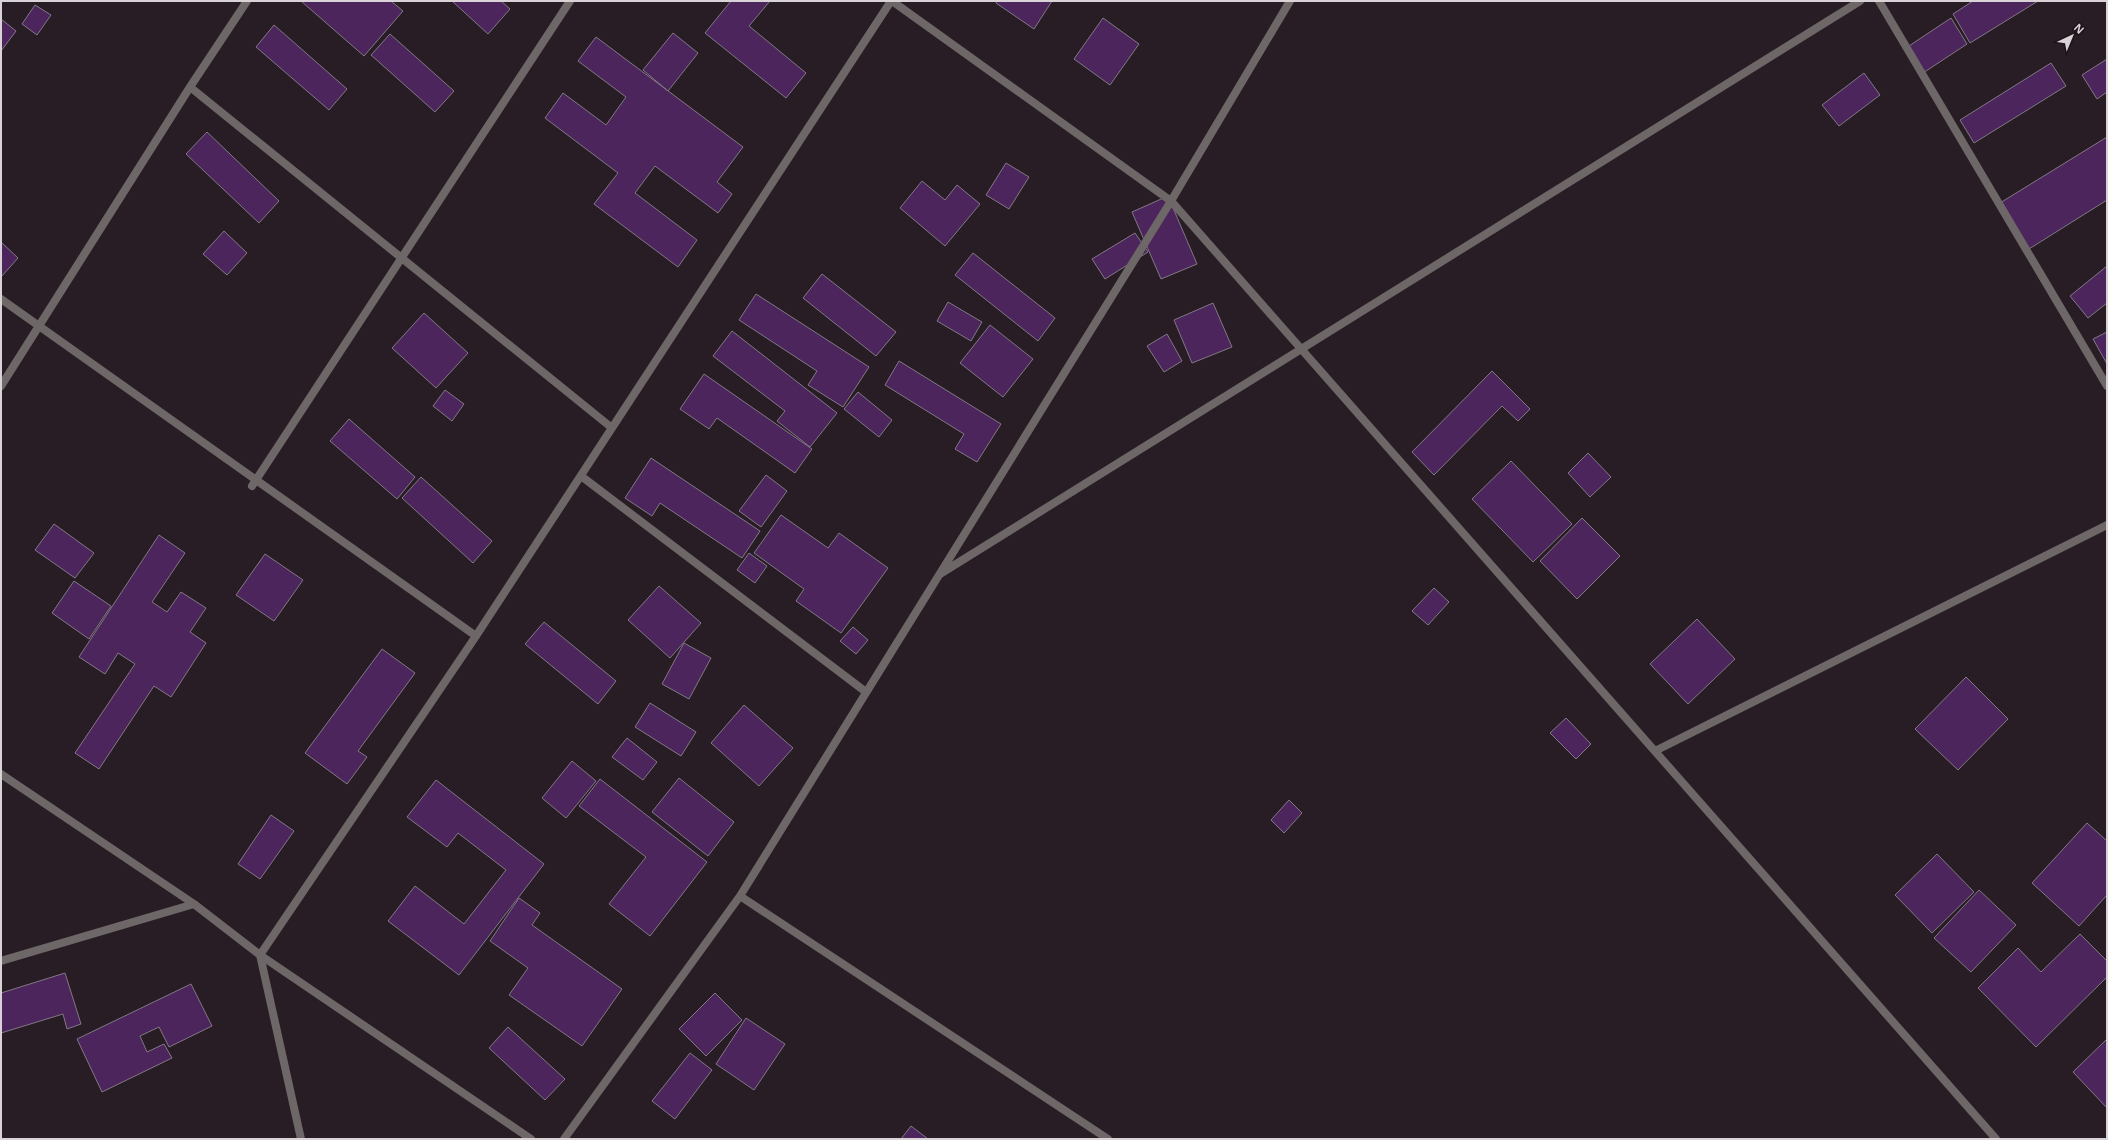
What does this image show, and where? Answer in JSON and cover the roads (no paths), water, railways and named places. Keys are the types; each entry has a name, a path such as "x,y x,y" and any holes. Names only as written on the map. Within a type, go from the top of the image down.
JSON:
{"street":[{"path":"1,386 190,87 247,1"},
{"path":"254,483 570,1"},
{"path":"302,1139 260,955 476,636 892,1 1171,201 1996,1139"},
{"path":"564,1139 740,896 1171,201 1290,1"},
{"path":"939,575 1860,1"},
{"path":"1879,1 2107,386"},
{"path":"190,87 612,428"},
{"path":"1,299 254,483 476,636"},
{"path":"581,476 866,692"},
{"path":"1655,751 2107,524"},
{"path":"1,774 194,904 260,955 531,1139"},
{"path":"740,896 1108,1139"},
{"path":"1,961 194,904"}]}
